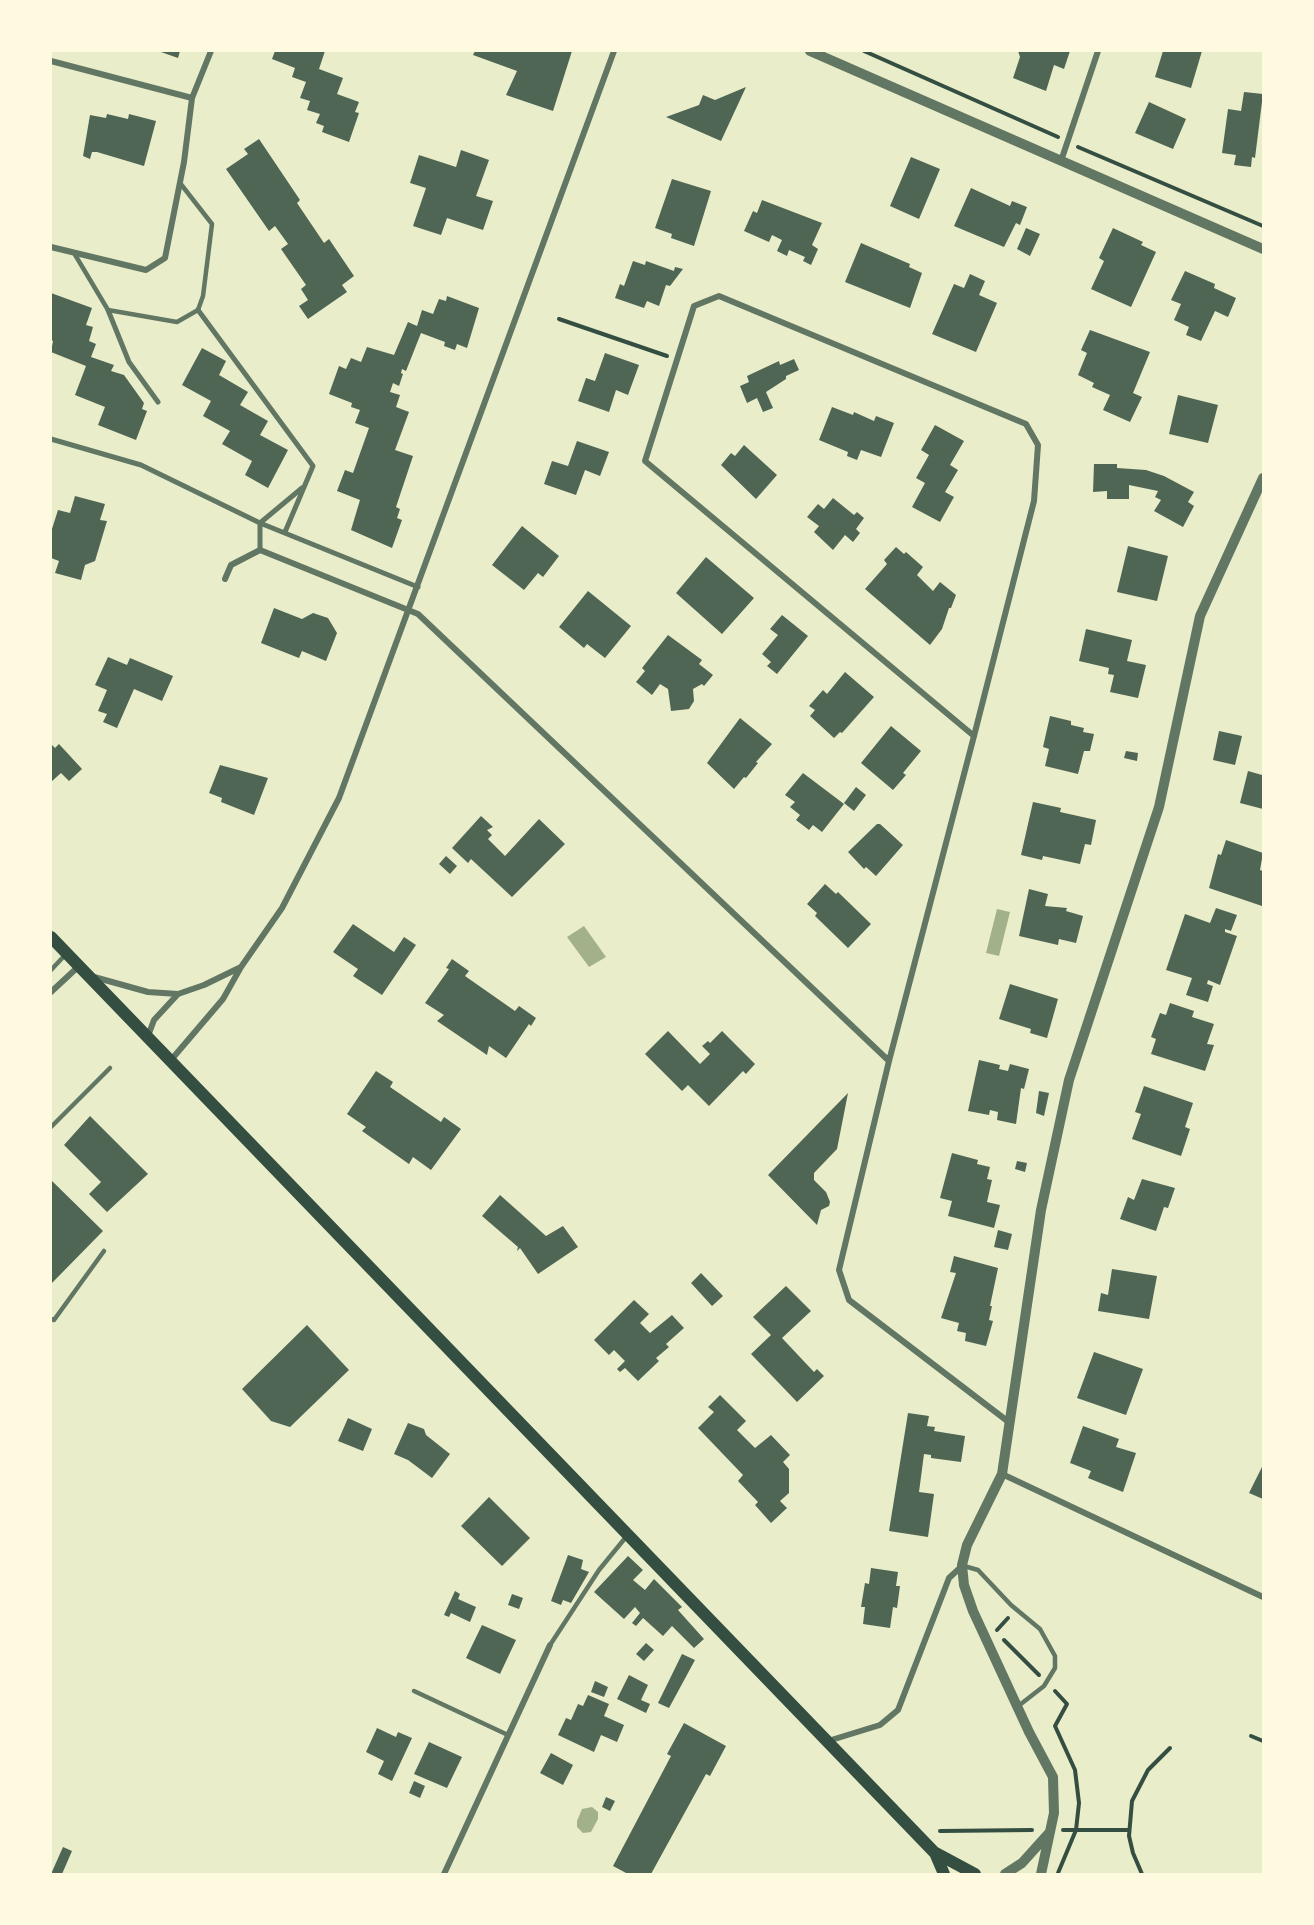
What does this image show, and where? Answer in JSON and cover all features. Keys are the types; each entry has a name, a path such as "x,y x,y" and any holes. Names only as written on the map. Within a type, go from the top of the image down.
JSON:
{"main road":[{"path":"51,937 934,1852 975,1874"},
{"path":"934,1852 944,1874"}],"street":[{"path":"51,247 146,270 165,258 180,183 192,98 211,51"},
{"path":"171,1060 223,999 241,966 282,908 339,798 614,51"},
{"path":"810,51 1263,249"},
{"path":"1060,162 1098,51"},
{"path":"51,61 192,98"},
{"path":"975,736 645,461 694,306 719,296 1026,424 1038,445 1034,501 975,736 889,1061 839,1270 849,1300 1011,1423"},
{"path":"108,310 129,362 158,402"},
{"path":"198,310 313,466 285,532"},
{"path":"51,439 141,465 260,523 418,587"},
{"path":"1041,1874 1051,1830 1055,1798 1053,1777 1017,1707 973,1611 964,1586 962,1565 967,1545 1002,1474 1041,1210 1069,1080 1159,807 1200,616 1263,478"},
{"path":"260,523 305,486"},
{"path":"260,523 260,550"},
{"path":"225,579 231,565 260,550 418,614 889,1061"},
{"path":"51,992 79,965"},
{"path":"90,976 148,992 178,994 204,985 241,966"},
{"path":"148,1036 154,1020 178,994"},
{"path":"1002,1474 1263,1597"},
{"path":"828,1741 880,1725 898,1710 949,1578 962,1565"},
{"path":"444,1874 550,1645"},
{"path":"1005,1874 1029,1856 1051,1830"}],"lane":[{"path":"74,252 108,310 177,322 198,310 203,296 212,224 180,183"},
{"path":"51,970 67,953"},
{"path":"51,1127 110,1068"},
{"path":"51,1319 54,1320 104,1251"},
{"path":"550,1645 599,1570 628,1534"},
{"path":"962,1565 978,1570 1015,1609 1040,1629 1055,1656 1055,1668 1046,1683 1017,1707"},
{"path":"414,1691 508,1735"}],"path":[{"path":"559,319 676,359"},
{"path":"1015,1609 996,1632 1067,1704 1055,1726 1069,1753 1078,1785 1076,1830 1058,1874"},
{"path":"1251,1736 1263,1741"},
{"path":"1142,1874 1133,1853 1129,1830 1132,1801 1148,1770 1170,1748"},
{"path":"940,1831 1037,1830"},
{"path":"1063,1830 1129,1830"},
{"path":"946,1837 950,1831"}],"shaded area":[{"path":"997,909 1010,912 999,956 986,953"},
{"path":"584,926 606,957 589,967 567,937"},
{"path":"592,1807 598,1812 598,1819 591,1832 583,1833 577,1827 577,1821 582,1809"}],"building":[{"path":"158,51 180,51 178,58"},
{"path":"275,51 325,51 319,69 343,78 337,94 359,102 355,112 359,113 349,142 322,132 324,126 316,123 320,114 307,110 310,101 300,98 306,82 292,77 295,68 272,59"},
{"path":"475,51 572,51 553,111 506,95 517,71 473,55"},
{"path":"1018,51 1070,51 1064,69 1054,65 1046,91 1013,78 1020,57"},
{"path":"1163,51 1202,51 1191,88 1155,77"},
{"path":"746,87 721,141 666,117 699,105 703,95 715,100"},
{"path":"1244,92 1263,94 1255,158 1252,157 1251,167 1234,165 1236,155 1222,153 1228,109 1241,111"},
{"path":"1149,102 1186,119 1173,149 1135,133"},
{"path":"107,114 128,119 129,114 156,121 144,166 97,152 92,152 90,159 83,156 90,115 106,118"},
{"path":"259,139 300,200 297,203 324,243 329,239 354,276 342,285 347,292 308,319 299,306 308,300 301,289 306,285 281,249 288,244 275,226 269,231 226,169 248,154 244,149"},
{"path":"461,150 489,160 476,196 493,201 483,230 447,218 441,235 413,226 426,188 410,183 419,155 456,167"},
{"path":"911,157 940,169 919,219 890,206"},
{"path":"672,179 711,191 694,246 671,238 672,234 655,228"},
{"path":"971,188 1010,206 1012,201 1027,207 1020,225 1016,223 1004,247 954,226"},
{"path":"762,200 822,223 812,245 818,249 811,265 803,261 805,257 789,250 787,256 777,251 782,240 772,235 769,242 744,231 753,211 757,213"},
{"path":"1026,228 1040,234 1030,256 1017,249"},
{"path":"1113,228 1143,242 1141,245 1156,252 1131,307 1091,289 1104,261 1099,258"},
{"path":"861,243 910,264 909,267 922,273 910,308 845,282"},
{"path":"633,261 645,265 646,261 674,271 675,267 683,269 670,286 666,285 659,306 647,301 644,308 615,298 620,284 624,286"},
{"path":"1185,271 1215,284 1214,288 1236,298 1228,317 1215,311 1201,341 1186,335 1189,327 1174,320 1181,304 1171,300"},
{"path":"970,274 985,281 979,295 997,303 976,352 932,334 954,284 964,288"},
{"path":"51,293 92,308 86,325 93,327 89,341 96,344 91,357 114,365 111,371 124,375 144,403 142,409 147,411 136,440 98,425 105,407 75,395 86,366 51,352 53,341 51,340"},
{"path":"447,296 479,308 467,348 457,344 455,350 444,346 445,342 421,333 406,371 402,369 403,374 399,386 393,383 390,392 400,395 396,407 409,412 395,450 413,456 396,507 400,509 397,518 402,520 392,548 351,530 360,500 337,491 345,470 353,473 369,428 355,423 360,410 351,407 352,403 329,394 339,366 346,369 351,358 361,362 367,347 394,355 408,322 417,326 422,310 433,314 439,299 446,301"},
{"path":"1090,330 1150,352 1133,393 1142,397 1130,422 1103,410 1110,395 1092,387 1094,383 1078,375 1087,353 1081,350"},
{"path":"202,348 226,361 219,375 248,392 240,405 268,421 260,435 288,450 268,488 245,475 252,461 222,444 230,431 203,416 211,401 182,385"},
{"path":"605,353 639,365 628,395 616,390 609,412 578,401 586,378 595,381"},
{"path":"794,359 799,370 786,376 786,379 766,392 773,408 763,412 757,398 747,403 740,386 749,382 747,376 779,361 780,365"},
{"path":"1178,395 1218,405 1208,443 1169,434"},
{"path":"832,407 853,415 854,412 874,421 876,416 894,423 881,457 861,450 857,460 847,456 848,452 819,440"},
{"path":"935,425 964,441 950,465 958,470 945,492 954,497 940,522 912,507 925,483 916,478 929,455 921,450"},
{"path":"577,441 609,452 600,476 585,470 576,495 544,484 552,461 568,466"},
{"path":"744,445 777,475 756,499 721,465 731,453 735,456"},
{"path":"1094,464 1117,464 1117,468 1146,470 1164,476 1194,492 1188,502 1194,506 1183,527 1154,511 1161,500 1155,497 1158,491 1129,485 1129,499 1107,499 1107,491 1093,492"},
{"path":"75,496 105,504 100,520 107,521 95,561 85,565 81,580 55,573 59,561 51,558 51,532 58,510 70,513"},
{"path":"833,498 854,515 857,512 864,518 856,529 860,533 853,542 845,535 833,550 814,532 819,526 807,517 818,504 824,509"},
{"path":"522,526 559,556 543,577 538,573 524,590 492,565"},
{"path":"1128,546 1168,556 1157,601 1117,592"},
{"path":"896,547 904,554 906,552 923,567 917,575 933,591 940,582 956,595 942,629 930,645 865,589 887,564 884,560"},
{"path":"706,557 754,598 722,634 676,593"},
{"path":"588,591 631,626 605,658 587,644 584,648 559,627"},
{"path":"274,608 302,619 313,613 328,618 337,633 326,661 302,651 299,658 261,643"},
{"path":"782,615 808,636 777,674 767,666 771,662 762,654 778,635 770,629"},
{"path":"1086,629 1132,640 1127,661 1146,665 1138,698 1110,692 1114,675 1108,674 1109,668 1079,661"},
{"path":"668,635 702,660 699,664 713,675 704,686 702,684 693,689 694,701 689,709 671,711 668,689 660,684 652,695 636,682 645,671 642,668"},
{"path":"108,657 127,665 130,658 173,676 162,701 134,689 117,728 103,722 107,714 98,711 107,690 95,685"},
{"path":"845,672 874,697 842,733 840,732 834,738 810,716 815,710 809,706 823,690 827,694"},
{"path":"1050,716 1071,721 1071,725 1084,728 1083,732 1094,734 1090,751 1084,751 1078,774 1045,766 1049,749 1043,747"},
{"path":"740,718 772,744 746,778 744,777 734,789 707,763"},
{"path":"891,726 921,751 903,773 906,775 893,790 861,763"},
{"path":"1219,731 1242,736 1235,765 1213,760"},
{"path":"51,744 55,748 59,744 82,769 69,781 61,773 51,782"},
{"path":"1126,751 1138,753 1137,761 1124,758"},
{"path":"220,765 268,778 254,815 221,802 222,798 209,793"},
{"path":"1248,771 1262,775 1263,809 1240,803"},
{"path":"803,773 844,804 822,832 813,825 809,830 796,820 800,815 790,807 795,802 785,795"},
{"path":"856,787 866,795 854,811 844,803"},
{"path":"1033,802 1061,808 1060,812 1096,820 1091,845 1085,844 1080,864 1043,856 1042,860 1021,855"},
{"path":"481,816 493,827 487,830 492,835 488,839 505,856 539,819 565,844 512,897 471,859 468,863 452,848"},
{"path":"877,824 880,824 903,845 876,876 866,867 864,869 848,852"},
{"path":"1226,840 1263,853 1260,870 1263,871 1262,906 1209,888 1218,854 1221,855"},
{"path":"446,856 457,866 450,874 439,864"},
{"path":"825,884 836,894 838,892 871,924 848,948 815,916 817,913 807,904"},
{"path":"1029,889 1048,894 1045,906 1067,908 1066,911 1083,916 1076,943 1059,939 1058,945 1019,936"},
{"path":"1216,908 1237,915 1231,931 1225,929 1225,932 1237,936 1220,985 1208,980 1207,984 1213,986 1208,1002 1186,995 1192,978 1166,970 1185,914 1210,923"},
{"path":"353,924 394,952 404,937 416,945 382,995 353,976 358,969 333,952"},
{"path":"452,959 469,971 465,976 515,1011 519,1006 536,1018 531,1026 529,1024 506,1058 489,1046 487,1055 437,1021 444,1015 425,1003 449,969 446,968"},
{"path":"1010,984 1058,999 1047,1038 1030,1033 1031,1029 999,1019"},
{"path":"1170,1003 1194,1011 1192,1017 1214,1024 1207,1044 1214,1045 1205,1071 1151,1054 1156,1039 1151,1037 1160,1013 1166,1015"},
{"path":"668,1031 700,1064 710,1054 702,1046 708,1041 710,1043 722,1031 755,1064 746,1074 743,1071 709,1106 688,1085 682,1091 645,1054"},
{"path":"979,1060 1000,1065 999,1069 1008,1071 1010,1064 1029,1069 1024,1089 1021,1088 1016,1124 997,1120 998,1112 990,1110 989,1115 968,1111"},
{"path":"376,1071 393,1082 390,1087 441,1122 444,1117 461,1129 431,1170 413,1157 409,1164 362,1131 366,1127 347,1114"},
{"path":"1144,1086 1193,1103 1185,1127 1190,1129 1181,1156 1132,1139 1141,1114 1135,1112"},
{"path":"1039,1091 1049,1093 1044,1116 1036,1113"},
{"path":"848,1093 837,1149 814,1173 814,1180 826,1192 830,1202 829,1206 821,1210 817,1225 768,1175"},
{"path":"90,1116 148,1174 107,1212 89,1194 101,1182 64,1145"},
{"path":"952,1153 978,1160 977,1164 990,1167 987,1179 992,1180 987,1202 1000,1205 994,1228 948,1216 952,1201 940,1198"},
{"path":"1017,1161 1027,1163 1025,1172 1015,1169"},
{"path":"1142,1179 1175,1188 1168,1208 1164,1207 1156,1231 1120,1219 1128,1197 1134,1200"},
{"path":"51,1180 103,1231 51,1284"},
{"path":"500,1195 546,1236 563,1226 578,1247 538,1274 520,1248 517,1251 518,1247 482,1216"},
{"path":"998,1230 1012,1234 1008,1250 994,1247"},
{"path":"954,1256 998,1268 990,1306 992,1306 989,1320 993,1321 986,1346 965,1341 966,1333 957,1331 959,1323 941,1318 956,1273 950,1272"},
{"path":"1112,1269 1157,1276 1149,1319 1098,1311 1101,1293 1108,1295"},
{"path":"701,1273 723,1296 712,1306 691,1283"},
{"path":"786,1286 811,1311 782,1338 814,1372 817,1369 824,1376 797,1402 751,1354 771,1335 753,1317"},
{"path":"634,1300 649,1314 640,1323 650,1333 672,1315 684,1328 666,1344 669,1347 656,1358 659,1361 638,1381 625,1368 620,1372 617,1369 625,1361 614,1350 609,1355 594,1340"},
{"path":"307,1325 349,1370 290,1427 271,1421 242,1389"},
{"path":"1094,1352 1143,1369 1126,1415 1077,1398"},
{"path":"720,1395 746,1421 737,1430 755,1448 771,1435 790,1455 783,1462 789,1469 789,1493 780,1501 787,1508 771,1523 755,1505 758,1502 738,1481 743,1475 698,1428 714,1412 708,1407"},
{"path":"908,1413 929,1416 927,1426 935,1427 934,1431 965,1436 961,1462 931,1458 931,1455 924,1454 919,1492 934,1494 928,1537 889,1531"},
{"path":"348,1418 372,1429 363,1451 338,1441"},
{"path":"408,1423 424,1429 426,1435 450,1454 432,1478 408,1460 394,1454"},
{"path":"1083,1426 1119,1439 1116,1447 1136,1453 1123,1492 1088,1478 1091,1471 1070,1463"},
{"path":"1263,1465 1263,1499 1249,1493"},
{"path":"489,1497 530,1538 502,1566 461,1526"},
{"path":"568,1555 583,1560 581,1569 589,1572 571,1603 563,1600 561,1605 551,1601"},
{"path":"628,1556 643,1570 633,1580 645,1590 654,1579 682,1607 678,1610 704,1639 694,1648 672,1626 663,1636 643,1618 636,1626 632,1623 640,1613 635,1607 624,1619 594,1592"},
{"path":"871,1568 898,1572 896,1586 900,1586 897,1608 893,1607 890,1628 863,1624 865,1607 861,1607 865,1583 869,1584"},
{"path":"455,1591 460,1594 458,1599 476,1607 470,1622 451,1613 449,1617 444,1615"},
{"path":"512,1594 523,1598 519,1609 508,1605"},
{"path":"482,1625 516,1640 500,1674 466,1658"},
{"path":"646,1643 654,1650 644,1661 636,1654"},
{"path":"682,1654 695,1660 669,1708 658,1703"},
{"path":"629,1675 648,1685 641,1700 650,1704 646,1713 617,1699"},
{"path":"595,1681 608,1687 604,1697 591,1692"},
{"path":"588,1695 609,1704 604,1716 624,1725 617,1742 601,1735 594,1752 558,1735 566,1718 571,1720 578,1704 583,1706"},
{"path":"684,1723 726,1746 710,1776 706,1774 651,1874 628,1874 613,1866 671,1756 667,1754"},
{"path":"377,1728 396,1737 398,1732 412,1738 392,1781 378,1774 384,1761 366,1752"},
{"path":"429,1742 462,1757 447,1788 414,1774"},
{"path":"551,1753 573,1765 563,1785 540,1773"},
{"path":"414,1781 425,1786 420,1798 409,1793"},
{"path":"606,1797 615,1801 610,1811 602,1807"},
{"path":"63,1847 72,1851 62,1874 51,1874"}]}
